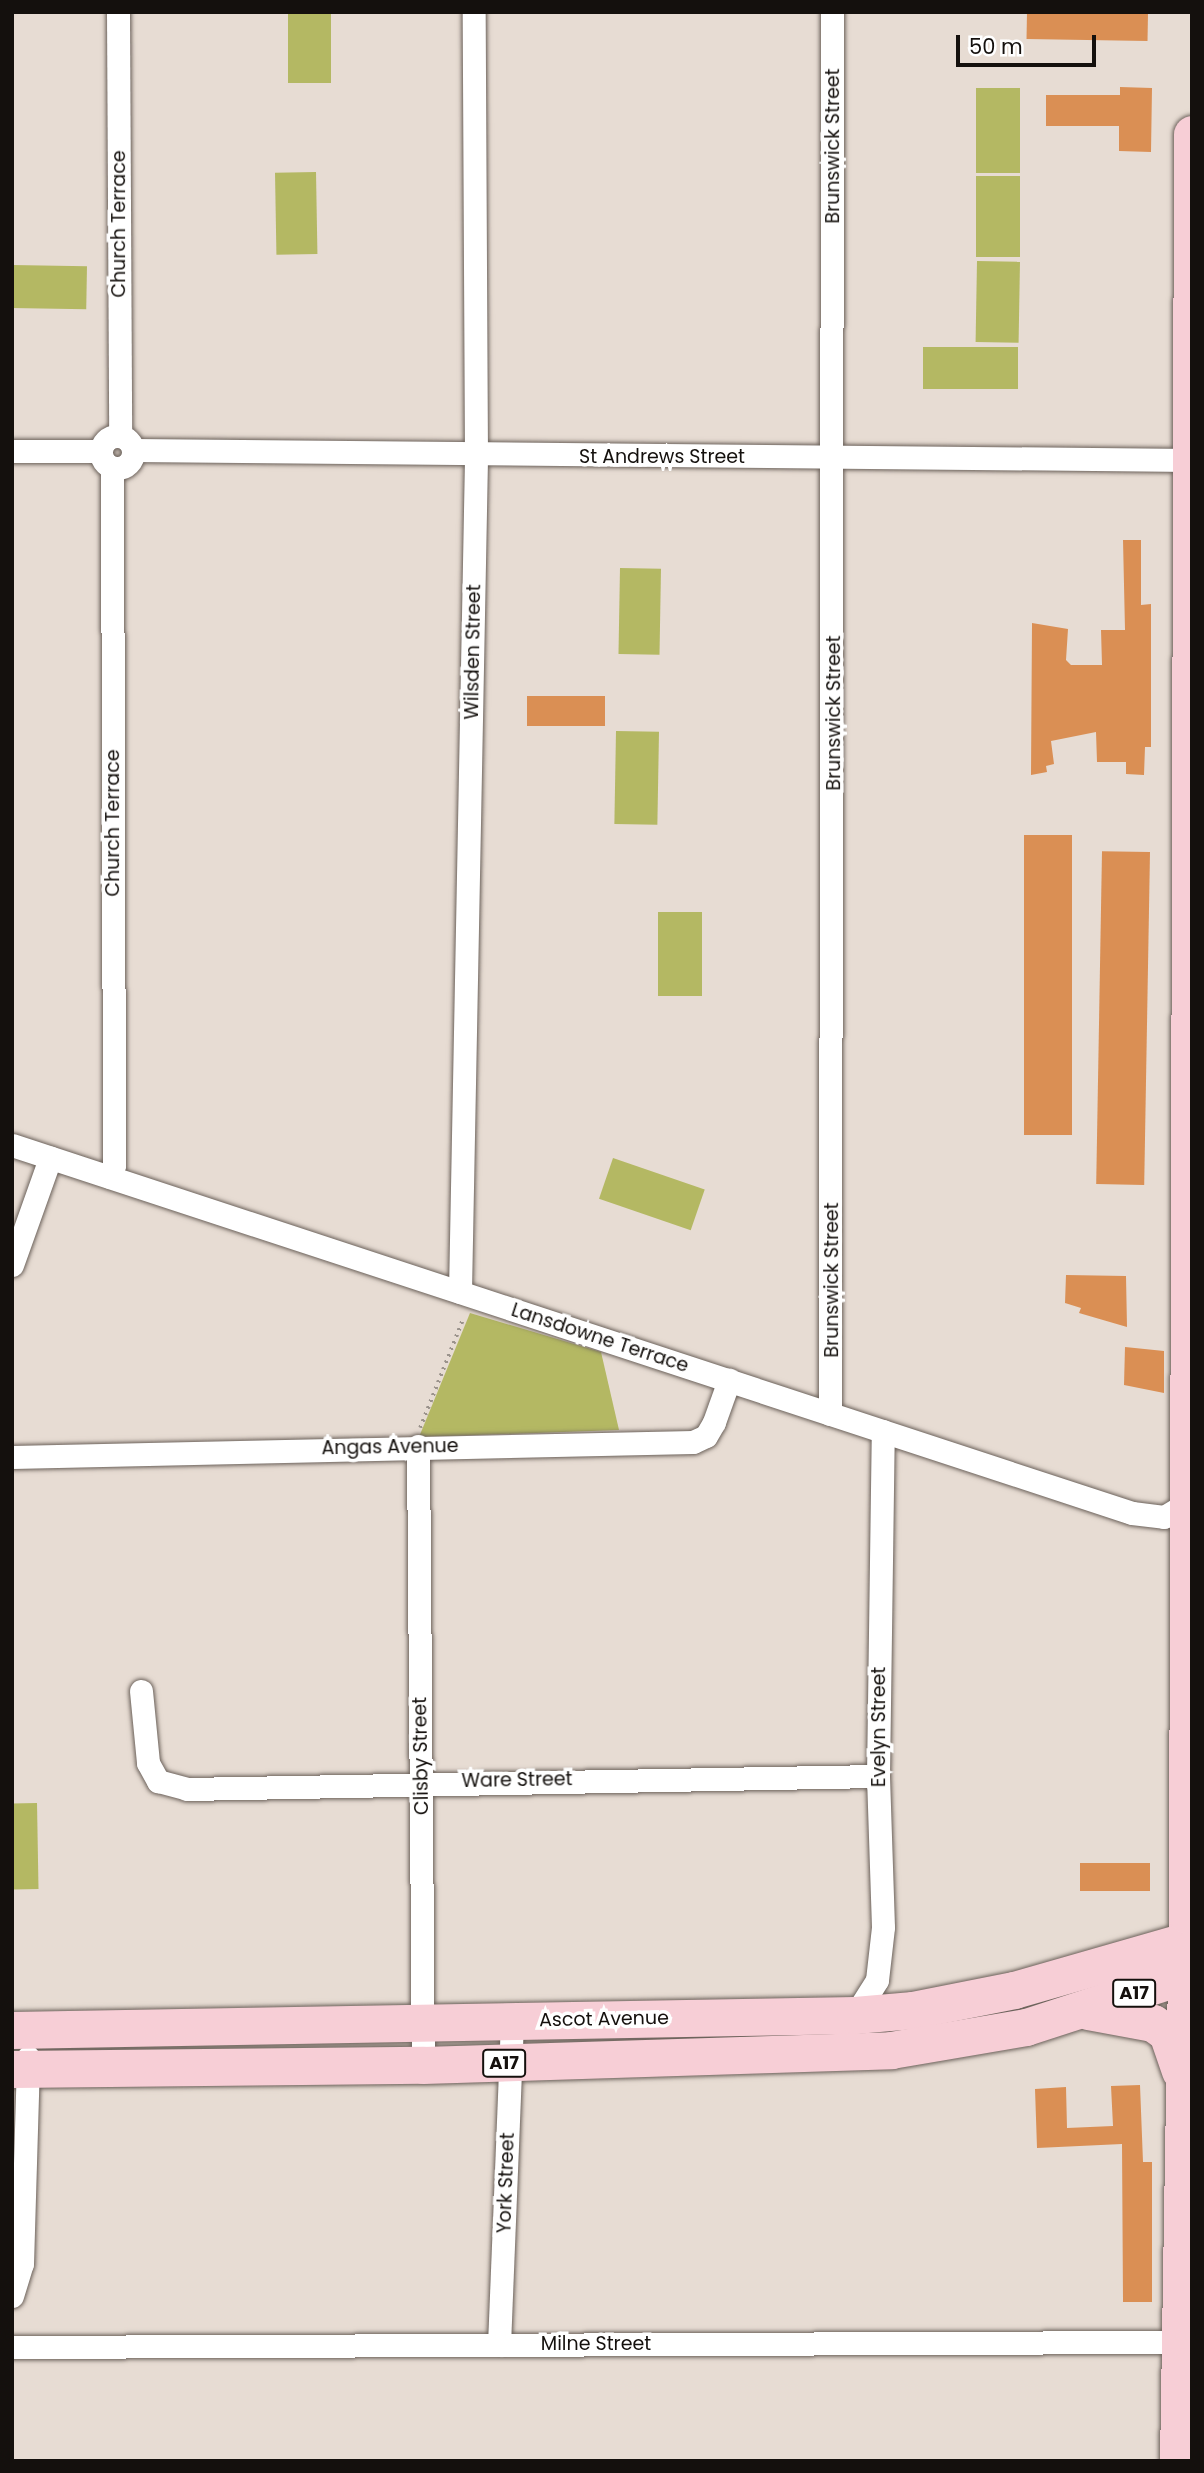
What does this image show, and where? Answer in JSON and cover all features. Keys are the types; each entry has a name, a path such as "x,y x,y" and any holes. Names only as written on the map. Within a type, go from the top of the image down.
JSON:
{"highway":[{"path":"1178,2461 1184,2085 1189,1957 1187,1503 1190,1346 1192,134"},
{"name":"A17","path":"20,2069 423,2065 891,2050 994,2035 1083,2010 1189,1957"},
{"name":"Ascot Avenue","path":"21,2030 855,2015 913,2010 1189,1957"},
{"path":"1083,2010 1143,2020 1163,2029 1184,2085"}],"street":[{"name":"Church Terrace","path":"118,12 126,443"},
{"name":"Wilsden Street","path":"460,1292 476,457 474,12"},
{"name":"Brunswick Street","path":"830,1414 835,458 832,12"},
{"name":"St Andrews Street","path":"126,443 476,457 1191,460"},
{"path":"12,452 106,459 126,466 126,443"},
{"name":"Church Terrace","path":"106,459 114,1165 110,1177"},
{"name":"Lansdowne Terrace","path":"12,1145 1147,1517 1164,1517 1187,1503"},
{"path":"12,1265 50,1158"},
{"name":"Angas Avenue","path":"12,1457 415,1440 693,1442 706,1436 729,1380"},
{"name":"Evelyn Street","path":"855,2015 877,1980 883,1927 877,1776 883,1431"},
{"name":"Clisby Street","path":"415,1440 423,2065"},
{"name":"Ware Street","path":"141,1691 148,1763 158,1781 187,1789 421,1782 877,1776"},
{"name":"York Street","path":"499,2345 512,2022"},
{"path":"12,2296 22,2264 21,2030"},
{"name":"Milne Street","path":"12,2347 1179,2342"}],"path":[{"path":"415,1440 463,1319"}],"green space":[{"path":"288,12 331,12 331,83 288,83"},
{"path":"976,88 1020,88 1020,173 976,173"},
{"path":"316,172 317,254 276,255 275,173"},
{"path":"976,176 1020,176 1020,257 976,257"},
{"path":"977,261 1020,262 1019,343 976,342"},
{"path":"12,265 87,266 86,309 12,308"},
{"path":"923,347 1018,347 1018,389 923,389"},
{"path":"620,568 661,569 659,655 618,654"},
{"path":"616,731 659,732 657,825 614,824"},
{"path":"658,912 702,912 702,996 658,996"},
{"path":"613,1158 705,1190 691,1230 599,1199"},
{"path":"470,1313 601,1352 619,1430 419,1437"},
{"path":"12,1803 37,1803 39,1889 14,1889"}],"building":[{"path":"1027,12 1148,14 1148,41 1027,39"},
{"path":"1120,87 1152,88 1151,152 1119,151 1119,126 1046,126 1046,95 1120,95"},
{"path":"1123,540 1141,540 1141,605 1151,604 1151,747 1145,747 1144,775 1126,774 1126,762 1097,762 1096,732 1051,741 1054,764 1046,766 1047,772 1031,775 1032,623 1068,629 1066,660 1071,665 1102,665 1101,630 1125,630"},
{"path":"527,696 605,696 605,726 527,726"},
{"path":"1024,835 1072,835 1072,1135 1024,1135"},
{"path":"1102,851 1150,852 1144,1185 1096,1184"},
{"path":"1066,1275 1126,1276 1127,1327 1079,1313 1081,1308 1065,1303"},
{"path":"1125,1347 1164,1351 1164,1393 1124,1385"},
{"path":"1080,1863 1150,1863 1150,1891 1080,1891"},
{"path":"1140,2085 1143,2162 1152,2162 1152,2302 1123,2302 1122,2144 1037,2148 1035,2089 1066,2087 1067,2128 1113,2126 1111,2086"}]}
